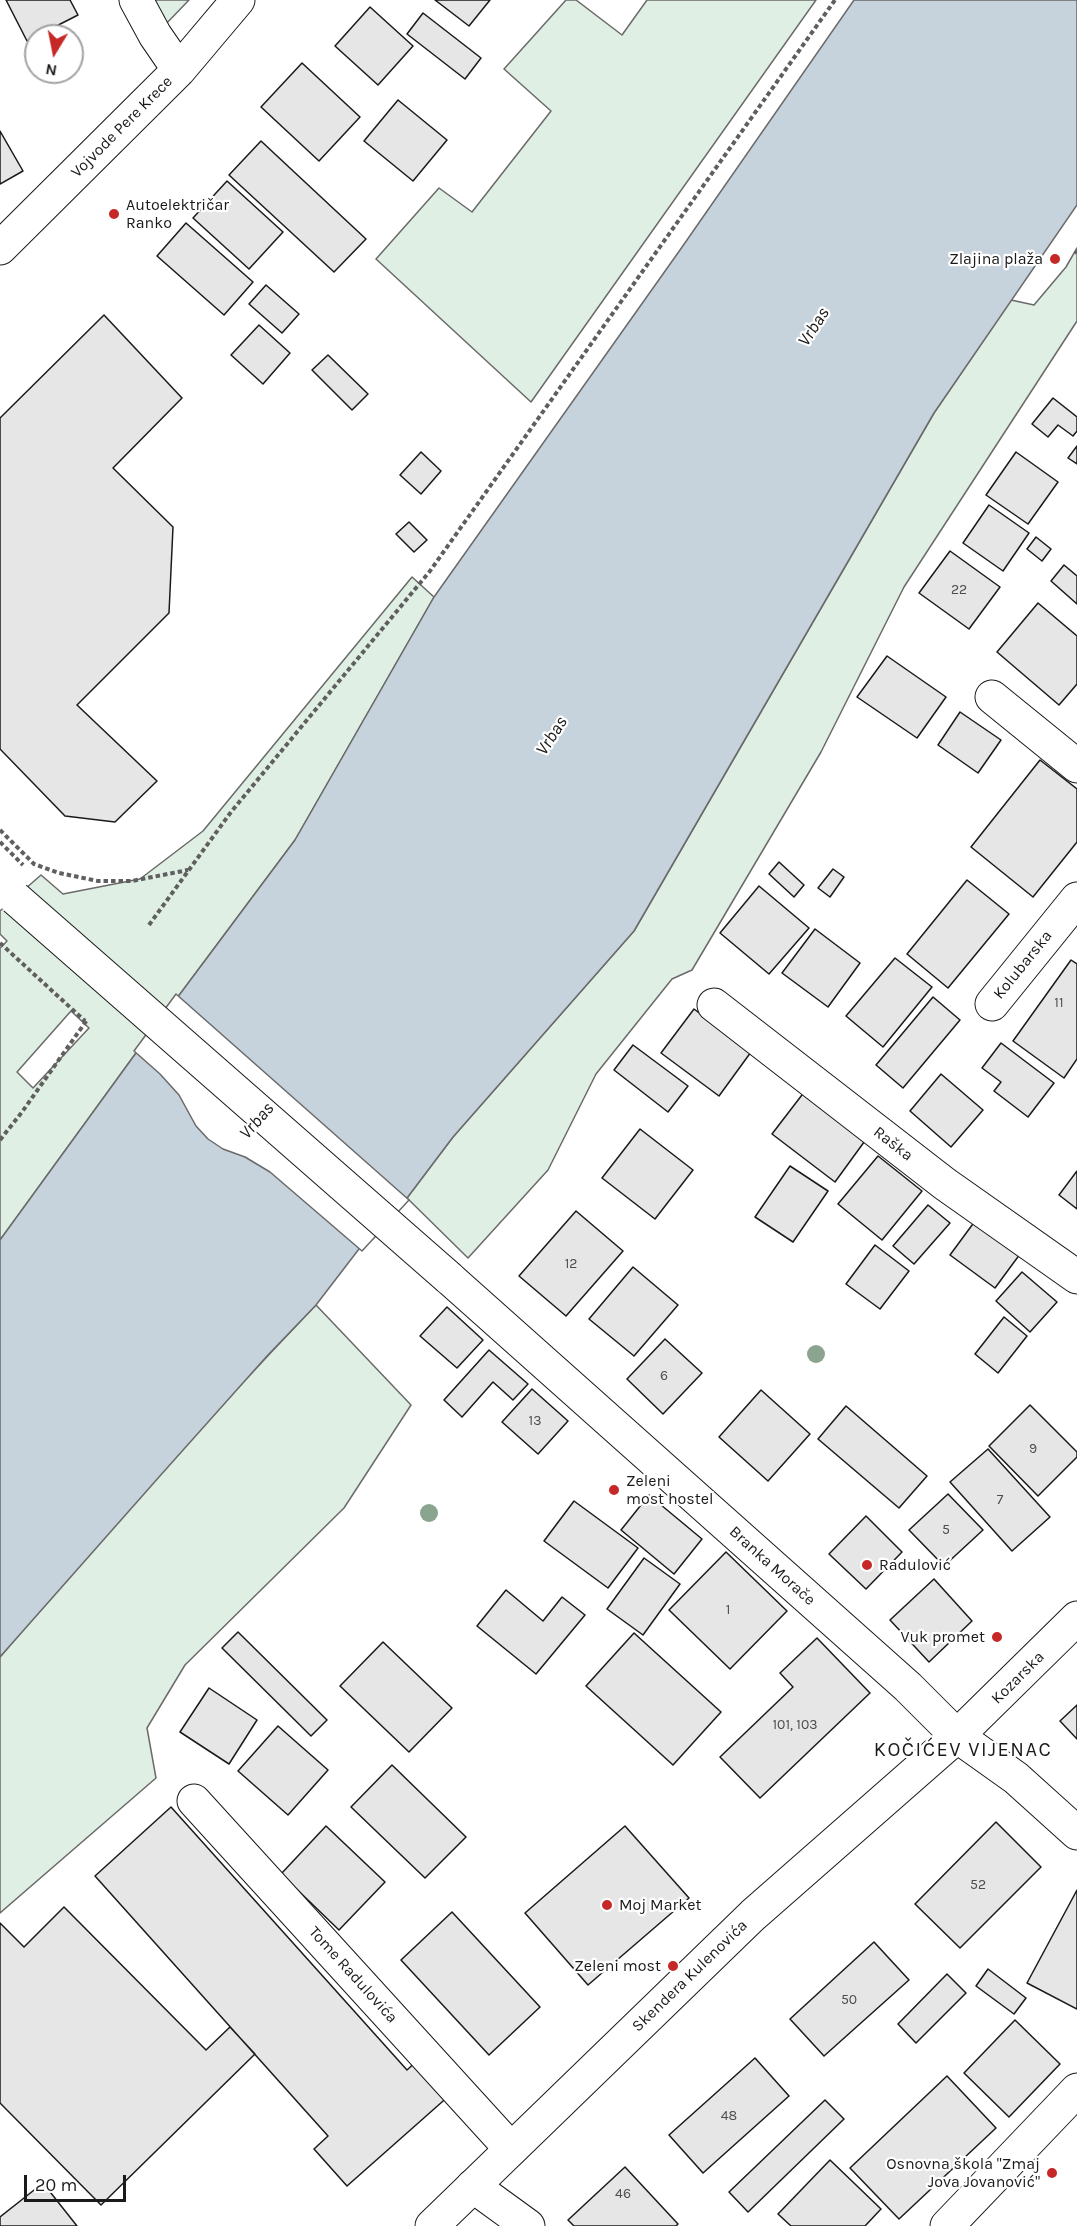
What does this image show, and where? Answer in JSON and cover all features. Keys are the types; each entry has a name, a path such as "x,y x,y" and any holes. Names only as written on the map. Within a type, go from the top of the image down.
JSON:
{"main road":[{"path":"136,0 155,35 179,70"},
{"name":"Vojvode Pere Krece","path":"0,248 179,70 238,0"},
{"path":"992,697 1077,766"},
{"name":"Branka Morače","path":"15,884 449,1278 908,1688 957,1736 1016,1778 1077,1833"},
{"name":"Kolubarska","path":"992,1004 1077,898"},
{"name":"Raška","path":"714,1005 945,1184 1077,1277"},
{"name":"Kozarska","path":"957,1736 1077,1618"},
{"name":"Skendera Kulenovića","path":"432,2226 753,1915 957,1736"},
{"name":"Tome Radulovića","path":"194,1800 511,2149"},
{"path":"947,2226 1077,2090"},
{"path":"473,2186 528,2226"}],"path":[{"path":"149,925 231,812 430,571 835,0"},
{"path":"0,830 34,864 59,873 98,882 132,881 189,870"},
{"path":"0,842 15,884"},
{"path":"0,943 86,1020 0,1140"}],"green space":[{"path":"150,0 189,0 164,26"},
{"path":"566,0 576,0 622,35 647,0 816,0 531,402 376,259 439,188 472,212 551,111 504,69"},
{"path":"1077,248 1077,321 904,587 821,752 692,970 672,979 596,1074 548,1170 468,1258 407,1198 453,1137 634,931 934,413 1011,300 1034,305 1066,267"},
{"path":"412,577 434,597 295,840 0,1240 0,948 7,941 0,934 0,911 41,875 63,894 140,879 203,831","holes":["71,1011 89,1028 33,1088 17,1072"]},
{"path":"316,1305 411,1405 344,1508 185,1665 147,1728 156,1778 0,1913 0,1657 155,1479"}],"water":[{"name":"Vrbas","path":"854,0 1077,0 1077,205 934,413 634,931 453,1137 407,1198 359,1249 316,1305 267,1356 0,1657 0,1240 295,840 434,597"}],"pier":[{"path":"176,994 409,1200 362,1251 270,1172 208,1139 196,1126 179,1095 134,1051"}],"building":[{"path":"6,0 70,0 78,15 60,24 24,24 24,35"},
{"path":"435,0 490,0 469,26"},
{"path":"370,7 413,46 378,85 335,46"},
{"path":"423,13 481,58 465,79 407,34"},
{"path":"302,63 360,117 319,161 261,107"},
{"path":"398,100 447,140 413,181 364,141"},
{"path":"0,131 23,171 0,184"},
{"path":"261,141 366,239 334,272 229,175"},
{"path":"227,181 283,232 249,269 193,218"},
{"path":"186,223 253,282 224,315 157,256"},
{"path":"266,285 299,314 282,333 249,304"},
{"path":"104,315 182,398 113,468 173,527 169,613 77,705 157,781 115,822 65,816 0,749 0,418"},
{"path":"259,325 290,353 263,384 231,355"},
{"path":"328,355 368,394 352,410 312,370"},
{"path":"1053,398 1077,417 1077,431 1073,436 1058,425 1048,437 1032,424"},
{"path":"1077,446 1077,464 1068,458"},
{"path":"421,452 441,471 421,494 400,475"},
{"path":"1016,452 1058,482 1028,524 986,495"},
{"path":"989,505 1029,533 1003,571 963,543"},
{"path":"409,522 427,540 414,552 396,534"},
{"path":"1036,537 1051,549 1042,561 1027,549"},
{"path":"950,551 1000,587 969,629 919,593"},
{"path":"1064,565 1077,576 1077,604 1051,581"},
{"path":"1038,603 1077,636 1077,684 1059,705 997,652"},
{"path":"887,656 946,697 917,738 857,697"},
{"path":"960,712 1001,740 978,773 938,745"},
{"path":"1040,760 1077,789 1077,842 1033,897 971,847"},
{"path":"779,862 804,885 794,897 769,874"},
{"path":"833,869 844,877 830,897 818,888"},
{"path":"967,880 1009,914 948,988 907,954"},
{"path":"759,886 809,928 769,974 720,933"},
{"path":"815,929 860,963 828,1007 782,973"},
{"path":"895,958 932,987 883,1047 846,1016"},
{"path":"1071,960 1077,964 1077,1059 1064,1078 1013,1041"},
{"path":"933,997 960,1020 903,1088 876,1065"},
{"path":"694,1009 751,1052 719,1096 661,1053"},
{"path":"1001,1043 1054,1083 1028,1117 994,1091 1001,1082 982,1068"},
{"path":"633,1045 688,1086 668,1112 614,1070"},
{"path":"941,1074 983,1110 951,1147 910,1111"},
{"path":"805,1091 867,1138 835,1182 772,1134"},
{"path":"640,1129 693,1170 655,1219 602,1178"},
{"path":"878,1156 922,1191 882,1240 838,1204"},
{"path":"790,1166 828,1191 793,1242 755,1217"},
{"path":"1077,1171 1077,1209 1059,1195"},
{"path":"928,1205 950,1223 914,1264 893,1246"},
{"path":"576,1211 623,1251 566,1316 519,1276"},
{"path":"978,1217 1023,1250 995,1288 950,1255"},
{"path":"875,1245 909,1271 880,1309 846,1284"},
{"path":"633,1267 678,1305 634,1356 589,1319"},
{"path":"1022,1272 1057,1302 1030,1332 996,1301"},
{"path":"447,1307 483,1340 457,1368 420,1336"},
{"path":"1004,1317 1027,1336 998,1373 975,1354"},
{"path":"665,1339 702,1373 663,1414 627,1379"},
{"path":"489,1350 528,1384 513,1400 493,1382 462,1417 444,1400"},
{"path":"532,1389 568,1421 538,1454 502,1422"},
{"path":"761,1390 810,1434 768,1481 719,1437"},
{"path":"1030,1405 1077,1452 1077,1457 1038,1496 989,1446"},
{"path":"846,1406 927,1476 899,1508 818,1439"},
{"path":"988,1449 1050,1517 1012,1551 950,1482"},
{"path":"948,1494 983,1530 944,1566 909,1530"},
{"path":"649,1495 702,1539 674,1574 621,1530"},
{"path":"574,1501 638,1548 608,1588 544,1541"},
{"path":"866,1516 902,1552 866,1589 829,1554"},
{"path":"726,1552 787,1611 730,1669 669,1610"},
{"path":"644,1558 680,1584 643,1635 607,1609"},
{"path":"934,1579 972,1621 929,1662 890,1620"},
{"path":"506,1590 543,1621 562,1597 585,1615 536,1674 477,1626"},
{"path":"238,1632 327,1720 311,1736 222,1648"},
{"path":"634,1633 721,1712 673,1765 586,1686"},
{"path":"817,1638 870,1693 760,1798 720,1757 793,1687 780,1673"},
{"path":"383,1642 452,1708 409,1752 340,1686"},
{"path":"209,1688 257,1720 229,1764 180,1732"},
{"path":"1077,1705 1077,1739 1060,1721"},
{"path":"278,1726 328,1770 288,1815 238,1771"},
{"path":"392,1765 466,1837 425,1878 351,1807"},
{"path":"171,1807 407,2070 420,2058 451,2094 347,2186 314,2149 328,2136 95,1876"},
{"path":"996,1822 1041,1867 960,1948 915,1904"},
{"path":"326,1826 385,1882 339,1930 281,1874"},
{"name":"Moj Market","path":"625,1826 689,1898 588,1985 525,1913"},
{"path":"1077,1890 1077,2009 1027,1983"},
{"path":"64,1907 206,2050 230,2027 255,2054 101,2205 0,2103 0,1923 24,1947"},
{"path":"452,1912 540,2007 489,2055 401,1960"},
{"path":"874,1942 909,1980 824,2056 790,2019"},
{"path":"988,1969 1026,1998 1014,2014 976,1986"},
{"path":"947,1974 966,1993 916,2043 898,2024"},
{"path":"1015,2020 1060,2064 1009,2117 964,2073"},
{"path":"755,2058 789,2096 703,2173 669,2135"},
{"path":"947,2076 996,2128 899,2219 850,2168"},
{"path":"825,2100 844,2119 748,2212 729,2192"},
{"path":"830,2160 881,2209 865,2226 791,2226 778,2214"},
{"path":"625,2167 678,2224 676,2226 574,2226 568,2220"},
{"path":"43,2183 77,2226 0,2226 0,2217"}],"place":[{"name":"Autoelektričar Ranko","path":"114,214"},
{"name":"Zlajina plaža","path":"1055,259"},
{"name":"Zeleni most hostel","path":"614,1490"},
{"name":"Radulović","path":"867,1565"},
{"name":"Vuk promet","path":"997,1637"},
{"name":"Moj Market","path":"607,1905"},
{"name":"Zeleni most","path":"673,1966"},
{"name":"Osnovna škola \"Zmaj Jova Jovanović\"","path":"1052,2173"}],"district":[{"name":"KOČIĆEV VIJENAC","path":"963,1750"}]}
